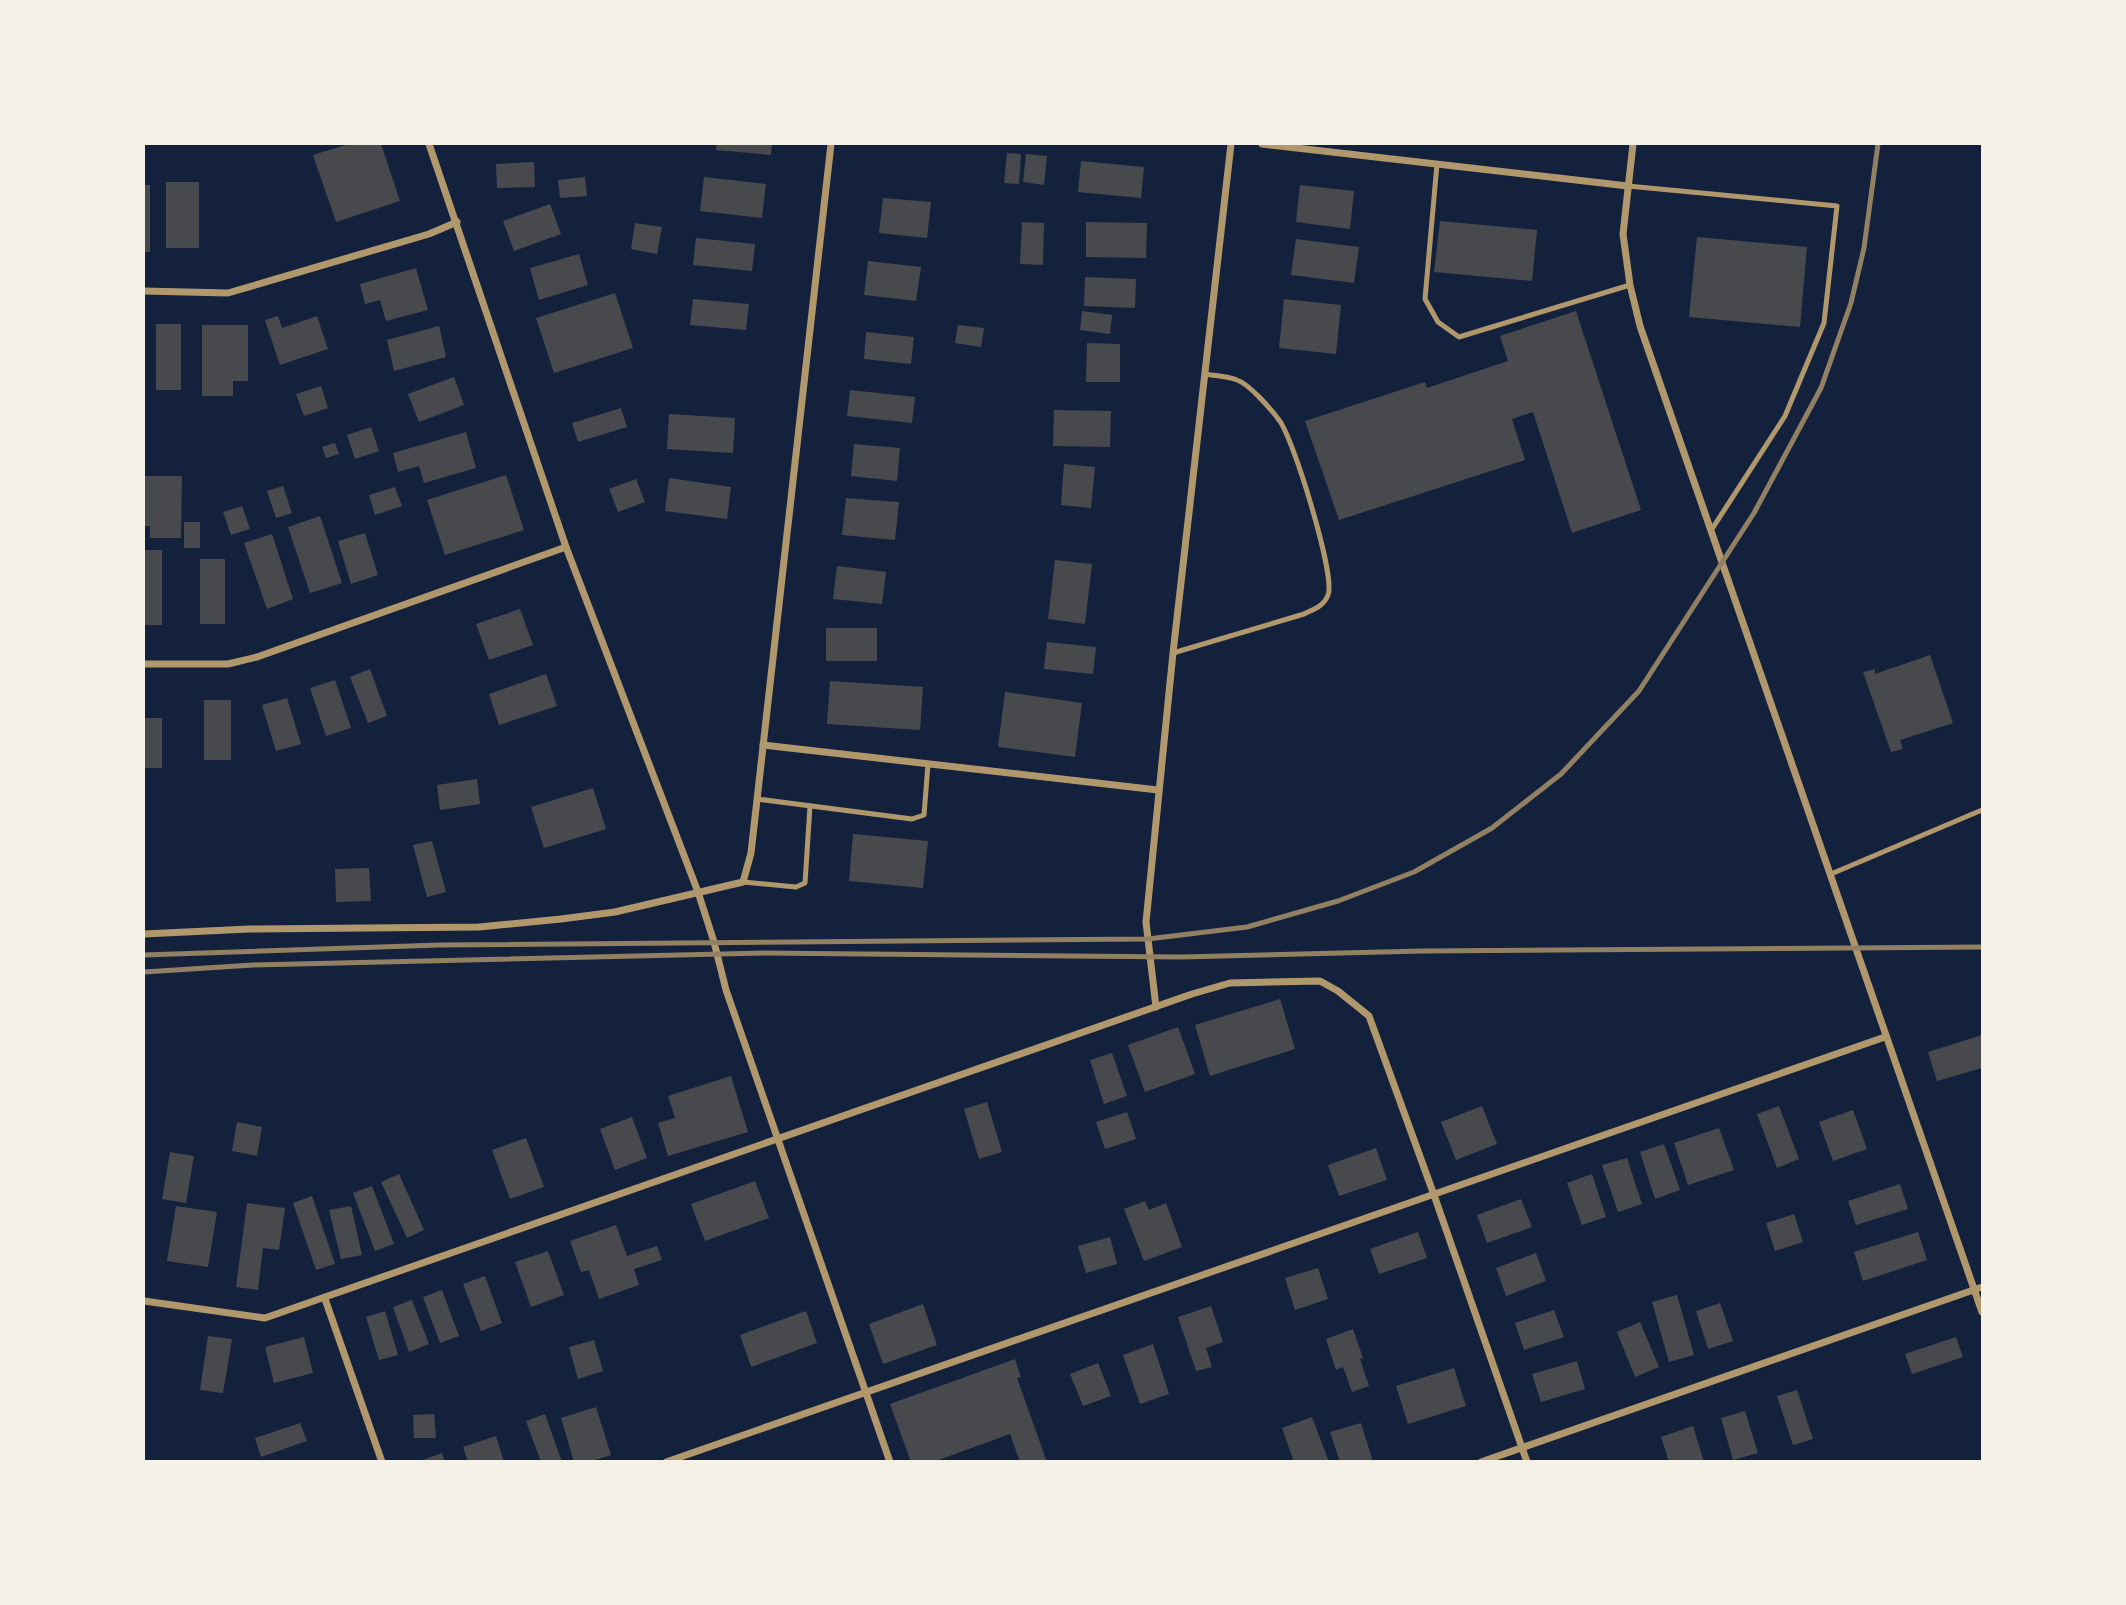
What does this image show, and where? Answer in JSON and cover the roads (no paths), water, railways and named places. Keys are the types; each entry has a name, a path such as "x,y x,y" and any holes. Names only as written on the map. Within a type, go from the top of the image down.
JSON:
{"street":[{"path":"429,144 566,547 698,892 726,990 890,1461"},
{"path":"144,934 248,929 350,930 493,925 615,912 743,881 751,853 831,144"},
{"path":"1156,1007 1146,922 1158,790 1231,144"},
{"path":"1262,144 1628,186"},
{"path":"1633,144 1623,234 1630,285 1640,326 1885,1037 1979,1288 1983,1312"},
{"path":"144,291 228,293 429,234 457,222"},
{"path":"144,664 228,664 257,657 566,547"},
{"path":"763,745 1158,790"},
{"path":"144,1301 265,1318 1192,993 1230,983 1320,981 1338,991 1368,1016 1527,1461"},
{"path":"666,1461 1885,1037"},
{"path":"1481,1461 1979,1288"},
{"path":"325,1299 382,1461"}],"lane":[{"path":"1437,164 1425,299 1438,322 1459,337 1630,285"},
{"path":"1628,186 1837,206 1824,323 1785,415 1712,529"},
{"path":"1173,653 1304,614 1320,607 1329,593 1328,573 1317,529 1296,457 1282,423 1238,380 1205,374"},
{"path":"757,799 912,819 924,814 928,764"},
{"path":"743,881 796,887 805,883 810,806"},
{"path":"1831,874 1983,810"}],"railway":[{"path":"144,955 439,945 1148,939 1247,927 1338,901 1414,872 1492,828 1561,774 1639,691 1754,513 1821,388 1851,303 1864,248 1878,144"},
{"path":"144,972 253,965 764,953 1181,957 1423,951 1982,947"}]}
